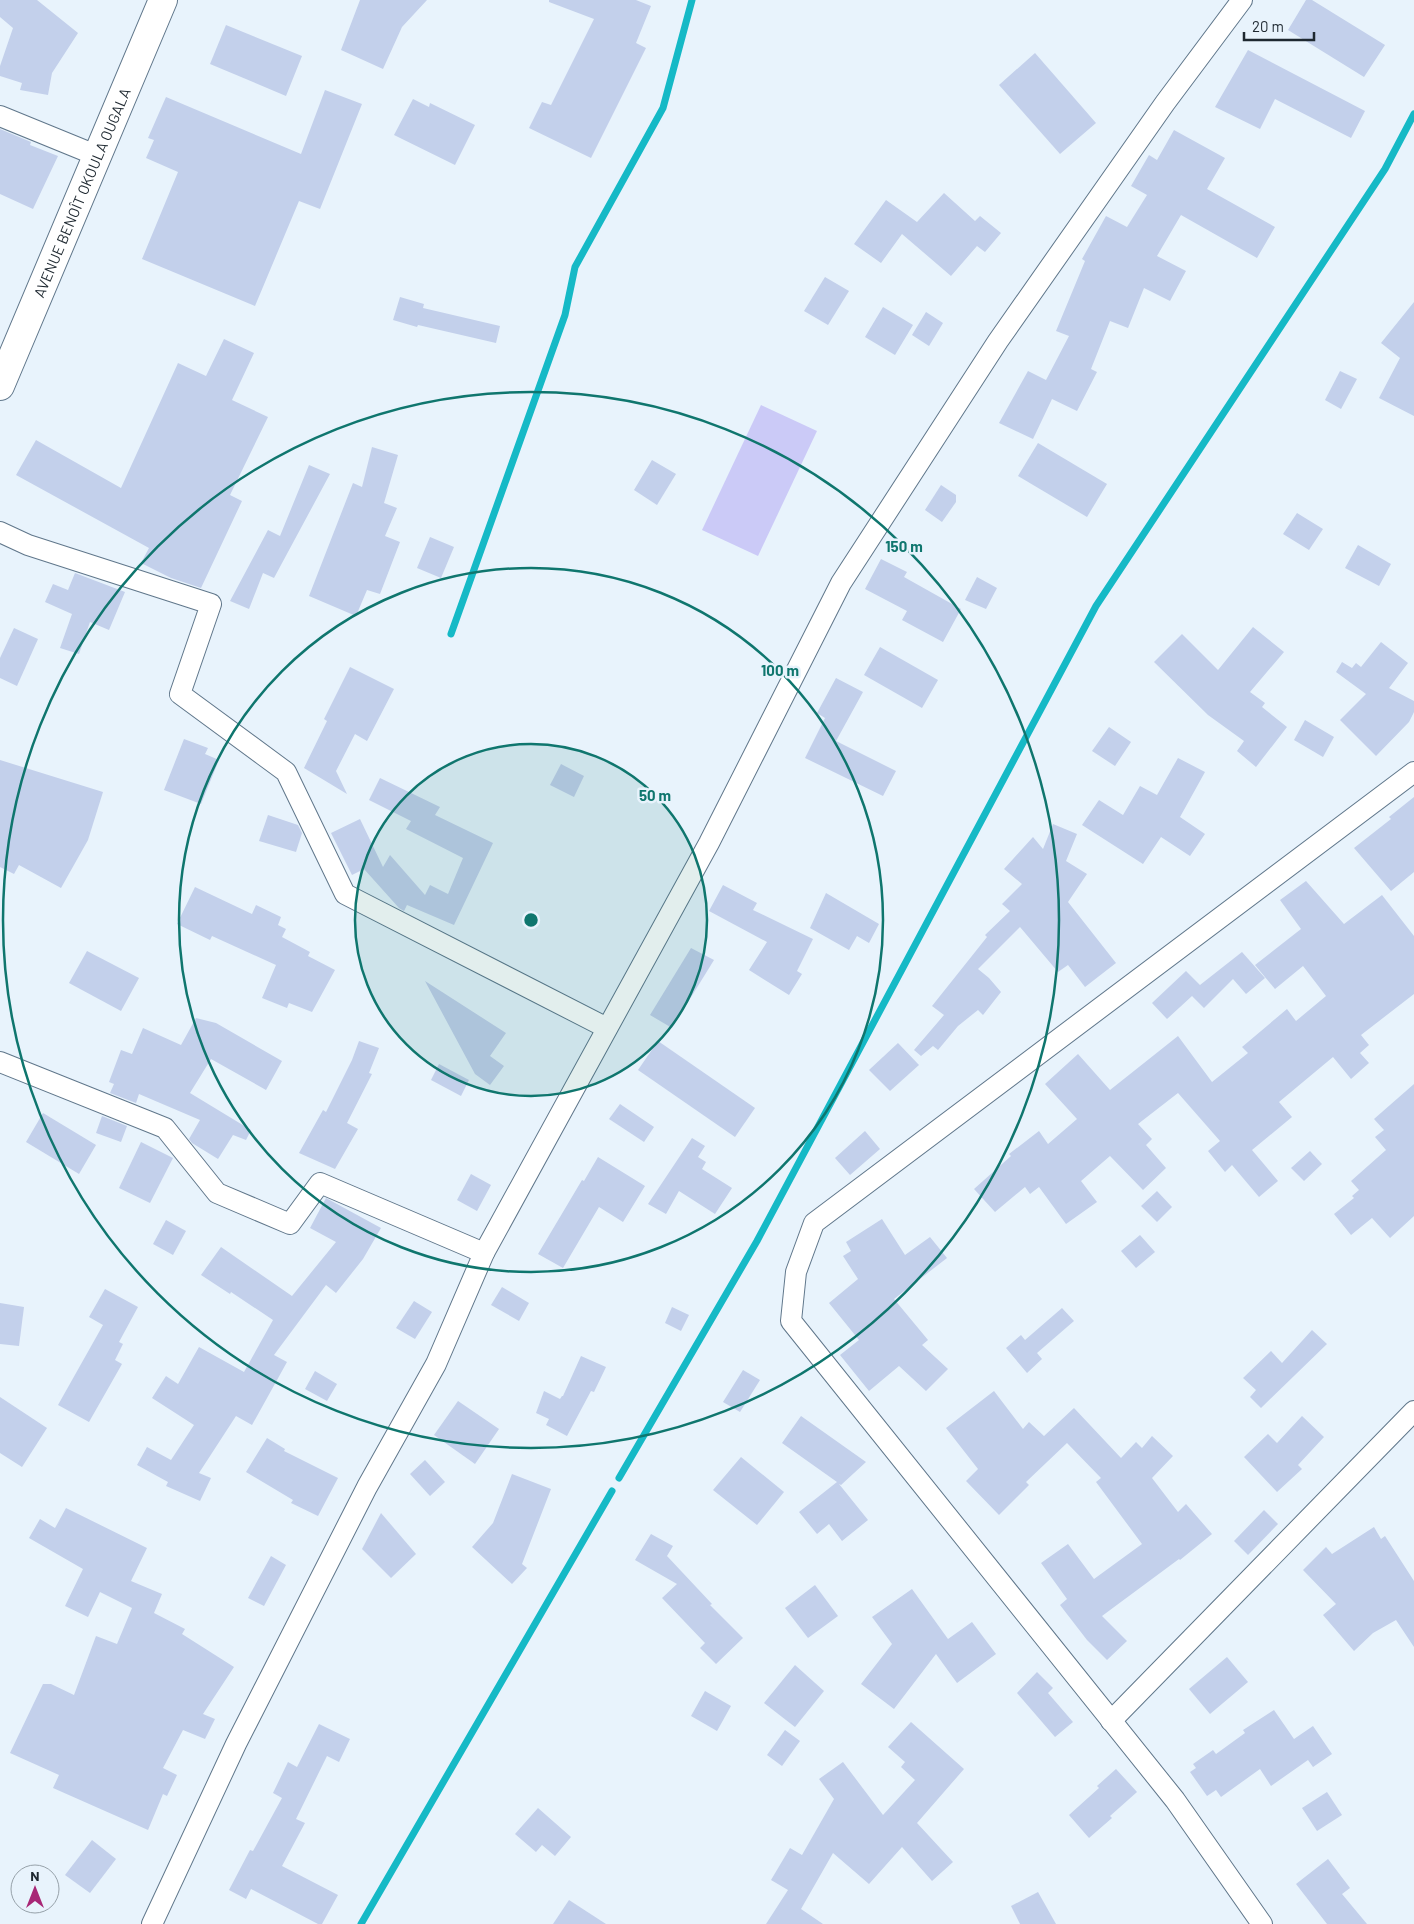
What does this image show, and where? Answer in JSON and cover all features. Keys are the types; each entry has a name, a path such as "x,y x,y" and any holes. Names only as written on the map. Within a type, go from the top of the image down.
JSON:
{"street":[{"name":"AVENUE BENOÎT OKOULA OUGALA","path":"0,386 163,0"},
{"path":"152,1924 236,1744 367,1487 436,1364 484,1253 709,843 841,583 998,341 1164,103 1242,0"},
{"path":"0,116 98,156"},
{"path":"0,532 28,545 211,604 180,694 286,772 345,894 607,1028"},
{"path":"1262,1924 1175,1800 791,1321 796,1272 814,1222 1414,772"},
{"path":"0,1062 165,1128 217,1192 290,1224 320,1183 484,1253"},
{"path":"1110,1721 1414,1412"}],"shaded area":[{"path":"761,405 817,431 758,556 702,530"}],"building":[{"path":"0,0 37,0 78,33 52,73 48,95 20,90 22,83 0,76 0,66 13,28 0,17"},
{"path":"360,0 427,0 402,27 383,69 341,50"},
{"path":"549,0 636,0 651,6 636,43 646,48 591,158 529,128 542,102 551,105 594,19 549,2"},
{"path":"1306,0 1312,0 1385,45 1364,77 1288,30"},
{"path":"226,25 302,56 286,96 210,64"},
{"path":"1248,50 1365,111 1351,138 1275,99 1260,129 1215,107"},
{"path":"1035,53 1096,123 1060,154 999,85"},
{"path":"325,90 362,104 320,209 299,201 255,306 142,259 178,172 146,158 154,140 148,138 166,97 301,154"},
{"path":"413,99 429,107 430,103 475,125 455,165 394,135"},
{"path":"0,129 31,142 30,145 58,156 33,209 0,194"},
{"path":"1174,130 1225,158 1207,189 1275,227 1257,258 1181,215 1157,256 1186,271 1170,301 1144,288 1128,328 1110,321 1091,369 1097,372 1077,411 1052,399 1033,439 999,423 1028,371 1046,380 1069,336 1056,331 1085,261 1082,259 1106,216 1127,227 1147,195 1131,186 1149,155 1157,160"},
{"path":"944,193 975,221 980,216 1001,233 985,252 977,246 951,276 902,234 881,263 854,244 886,200 917,222"},
{"path":"825,277 849,291 828,325 804,311"},
{"path":"400,297 424,304 423,308 500,326 496,343 418,325 417,327 393,320"},
{"path":"1414,302 1414,416 1379,398 1400,358 1381,343"},
{"path":"883,307 913,325 895,355 865,337"},
{"path":"926,312 943,323 929,346 912,335"},
{"path":"224,339 254,353 232,400 268,417 230,495 242,501 201,588 171,578 141,563 149,548 16,475 36,440 121,488 178,363 206,376"},
{"path":"1340,371 1357,379 1341,409 1325,400"},
{"path":"1038,443 1107,484 1087,517 1018,476"},
{"path":"372,447 398,455 384,503 397,508 385,536 400,542 380,594 367,590 356,616 309,596 353,483 362,487"},
{"path":"652,460 676,474 657,505 634,490"},
{"path":"309,465 330,474 274,578 263,573 249,609 230,601 268,530 280,536"},
{"path":"941,485 956,495 956,502 942,522 925,510"},
{"path":"1297,513 1323,529 1309,550 1283,534"},
{"path":"430,537 454,547 441,578 417,568"},
{"path":"1358,545 1391,564 1379,586 1345,568"},
{"path":"881,559 907,572 904,577 961,609 943,642 902,620 907,611 865,589"},
{"path":"75,573 125,592 109,630 90,622 79,654 60,648 72,614 45,602 53,584 68,590"},
{"path":"977,577 997,588 986,609 965,600"},
{"path":"1253,627 1284,652 1250,692 1265,703 1262,707 1287,727 1256,767 1237,751 1244,741 1208,715 1154,662 1182,634 1218,670"},
{"path":"14,628 38,639 17,686 0,678 0,658"},
{"path":"1381,642 1408,663 1389,688 1414,701 1414,712 1409,722 1376,756 1340,720 1366,694 1336,672 1342,662 1352,668 1356,663 1361,667"},
{"path":"880,647 938,680 922,708 864,675"},
{"path":"350,667 394,689 367,741 355,734 336,771 347,794 304,768 327,721 324,719"},
{"path":"836,678 863,692 836,741 896,771 883,796 805,758 825,718 817,713"},
{"path":"1305,720 1334,737 1323,757 1294,740"},
{"path":"1109,727 1131,742 1115,766 1092,751"},
{"path":"184,739 208,748 205,754 219,760 201,804 164,790"},
{"path":"1178,758 1205,772 1180,817 1205,834 1190,856 1161,837 1143,864 1082,825 1099,800 1123,815 1140,786 1157,795"},
{"path":"0,760 103,792 88,840 61,888 19,865 14,874 0,867"},
{"path":"561,764 584,776 574,797 550,785"},
{"path":"380,778 440,807 435,815 493,843 454,925 407,905 404,911 399,908 364,869 352,875 331,833 360,819 383,867 390,855 425,895 430,885 448,894 463,858 406,829 411,821 369,800"},
{"path":"1414,797 1414,872 1391,891 1354,848 1391,819 1389,817"},
{"path":"268,815 298,825 302,833 296,852 259,841"},
{"path":"1053,824 1077,834 1066,861 1087,874 1068,902 1116,963 1085,987 1068,965 1058,972 1020,927 978,969 1001,992 983,1015 978,1010 958,1026 938,1050 933,1046 921,1056 914,1050 944,1015 932,1006 987,937 985,935 1010,911 1002,904 1022,884 1004,869 1033,837 1043,849"},
{"path":"1306,881 1344,924 1382,895 1414,936 1414,994 1361,1035 1369,1045 1360,1053 1369,1063 1351,1079 1333,1057 1279,1102 1292,1117 1252,1150 1278,1181 1259,1197 1232,1165 1225,1172 1208,1151 1220,1141 1178,1093 1138,1124 1152,1139 1146,1145 1166,1168 1143,1190 1110,1156 1081,1181 1097,1202 1066,1224 1039,1187 1030,1194 1025,1187 995,1212 974,1189 1011,1156 1009,1154 1039,1131 1048,1144 1077,1119 1045,1084 1078,1054 1110,1090 1178,1036 1212,1082 1248,1053 1242,1047 1287,1009 1296,1021 1326,996 1303,966 1275,989 1255,965 1301,929 1280,900"},
{"path":"723,885 757,903 753,910 813,939 797,971 802,974 789,995 749,970 767,942 709,911"},
{"path":"195,887 252,914 256,905 281,917 278,925 286,929 282,937 310,952 308,956 335,970 312,1012 289,1003 287,1008 262,998 276,965 212,936 210,940 177,924"},
{"path":"826,893 879,924 869,943 857,936 849,950 810,928"},
{"path":"691,948 714,960 672,1028 650,1015"},
{"path":"87,951 139,978 121,1011 69,983"},
{"path":"1242,952 1265,978 1246,994 1233,979 1204,1008 1192,996 1167,1019 1152,1003 1186,971 1200,985"},
{"path":"425,981 506,1033 490,1056 504,1066 490,1085 475,1074"},
{"path":"196,1018 216,1023 282,1061 266,1090 211,1059 190,1093 251,1130 246,1140 233,1135 218,1159 192,1143 189,1139 200,1120 139,1094 136,1103 110,1093 114,1084 109,1082 121,1050 132,1054 143,1028 181,1045"},
{"path":"359,1041 379,1048 369,1073 372,1074 347,1123 358,1129 335,1169 299,1153 323,1110 326,1112 352,1060"},
{"path":"658,1041 755,1108 735,1137 638,1070"},
{"path":"898,1043 919,1065 890,1091 869,1070"},
{"path":"439,1064 469,1080 461,1096 431,1080"},
{"path":"1414,1084 1414,1216 1390,1238 1372,1218 1351,1235 1334,1214 1354,1198 1352,1196 1359,1190 1351,1181 1386,1150 1375,1137 1384,1130 1374,1119"},
{"path":"620,1104 654,1127 644,1142 609,1119"},
{"path":"43,1113 96,1145 79,1174 26,1142"},
{"path":"102,1116 127,1126 121,1142 96,1133"},
{"path":"865,1131 880,1149 850,1175 835,1158"},
{"path":"692,1138 705,1146 698,1157 706,1162 702,1169 732,1188 715,1214 679,1191 666,1214 648,1204"},
{"path":"141,1142 173,1158 150,1203 119,1188"},
{"path":"1310,1151 1322,1164 1304,1181 1291,1168"},
{"path":"598,1157 645,1186 623,1222 599,1207 563,1268 538,1254 582,1180 584,1181"},
{"path":"471,1174 491,1185 477,1211 457,1200"},
{"path":"1157,1191 1172,1207 1157,1222 1141,1206"},
{"path":"326,1198 381,1228 363,1259 336,1293 326,1285 274,1355 287,1362 252,1425 236,1416 199,1473 211,1478 200,1501 166,1486 168,1482 137,1465 147,1447 171,1460 194,1425 152,1398 166,1376 178,1384 199,1347 244,1372 273,1320 201,1275 221,1247 292,1296 336,1242 310,1228"},
{"path":"882,1219 905,1255 930,1237 947,1258 894,1299 928,1340 922,1345 948,1369 926,1391 899,1366 869,1391 840,1355 859,1340 829,1303 858,1279 843,1256 851,1251 846,1242"},
{"path":"166,1220 186,1231 173,1255 153,1244"},
{"path":"1140,1235 1155,1252 1136,1268 1121,1251"},
{"path":"502,1287 529,1303 519,1321 491,1305"},
{"path":"105,1289 138,1307 119,1342 123,1344 115,1360 122,1364 89,1422 58,1405 103,1325 89,1317"},
{"path":"414,1301 432,1312 415,1339 396,1328"},
{"path":"0,1303 24,1307 19,1346 0,1344"},
{"path":"672,1307 689,1315 681,1331 665,1323"},
{"path":"1062,1308 1074,1321 1037,1353 1042,1359 1027,1373 1006,1348 1021,1335 1025,1340"},
{"path":"1312,1330 1327,1344 1261,1408 1250,1397 1256,1390 1243,1378 1271,1351 1282,1363"},
{"path":"581,1356 606,1367 594,1392 591,1391 567,1436 546,1425 549,1419 536,1413 544,1391 560,1399 563,1396"},
{"path":"743,1370 760,1380 740,1412 723,1402"},
{"path":"315,1371 337,1384 327,1401 305,1389"},
{"path":"994,1391 1023,1429 1029,1422 1044,1436 1074,1408 1121,1458 1136,1442 1142,1448 1152,1436 1173,1456 1152,1478 1178,1512 1186,1504 1212,1534 1180,1560 1102,1616 1127,1641 1107,1660 1087,1640 1060,1605 1067,1599 1041,1563 1068,1544 1094,1579 1142,1544 1096,1482 1101,1478 1067,1443 1026,1482 1029,1485 999,1515 966,1481 978,1469 946,1428"},
{"path":"0,1397 47,1428 22,1467 0,1453"},
{"path":"458,1401 499,1429 475,1464 434,1435"},
{"path":"801,1416 866,1462 841,1485 839,1484 868,1520 842,1541 829,1524 817,1534 799,1512 837,1482 782,1443"},
{"path":"1302,1416 1324,1437 1298,1465 1302,1469 1277,1492 1244,1457 1268,1434 1277,1443"},
{"path":"267,1438 285,1449 284,1451 338,1478 318,1516 291,1503 293,1500 246,1472"},
{"path":"741,1457 784,1492 757,1525 713,1490"},
{"path":"425,1460 445,1482 430,1496 410,1474"},
{"path":"512,1474 551,1489 522,1564 527,1568 512,1584 472,1547 493,1523"},
{"path":"66,1508 147,1548 131,1581 162,1594 154,1613 185,1629 182,1634 234,1667 203,1714 215,1719 205,1739 183,1730 163,1768 177,1775 167,1796 163,1794 148,1830 53,1788 59,1775 10,1753 43,1684 51,1684 74,1695 96,1636 117,1644 132,1608 100,1592 88,1617 65,1606 83,1569 29,1538 40,1519 55,1528"},
{"path":"1264,1510 1278,1524 1248,1555 1234,1541"},
{"path":"381,1513 416,1554 391,1578 362,1549"},
{"path":"1374,1527 1381,1539 1385,1536 1414,1581 1414,1647 1396,1620 1373,1633 1354,1651 1323,1615 1336,1604 1303,1570 1326,1547 1332,1554"},
{"path":"651,1534 673,1546 667,1556 712,1604 710,1605 743,1638 716,1664 700,1648 705,1643 662,1598 677,1584 635,1560"},
{"path":"271,1556 286,1565 264,1606 248,1598"},
{"path":"815,1585 838,1616 808,1638 785,1608"},
{"path":"912,1589 948,1639 972,1622 996,1654 957,1683 936,1654 894,1709 861,1684 892,1644 872,1617"},
{"path":"1227,1657 1248,1682 1210,1714 1189,1689"},
{"path":"795,1665 824,1691 795,1727 764,1703"},
{"path":"1037,1672 1053,1688 1048,1693 1073,1722 1055,1737 1017,1693"},
{"path":"705,1691 731,1706 717,1731 691,1716"},
{"path":"1274,1710 1294,1739 1313,1726 1332,1754 1313,1767 1308,1760 1271,1786 1260,1769 1221,1797 1216,1790 1207,1796 1190,1772 1196,1768 1193,1764 1213,1750 1216,1754 1245,1733 1243,1730"},
{"path":"911,1722 964,1769 917,1823 953,1862 932,1881 902,1847 869,1884 833,1853 801,1909 823,1924 766,1924 788,1890 771,1880 790,1848 802,1855 834,1799 819,1779 843,1762 883,1815 915,1780 901,1767 905,1762 888,1747"},
{"path":"319,1724 350,1739 339,1762 327,1756 296,1819 305,1823 282,1866 338,1895 322,1924 318,1924 251,1889 246,1899 229,1890 250,1850 253,1851 282,1798 273,1793 288,1762 297,1767"},
{"path":"785,1730 800,1741 782,1766 767,1755"},
{"path":"1116,1769 1137,1792 1089,1838 1069,1815 1099,1788 1097,1786"},
{"path":"1327,1792 1342,1815 1317,1831 1302,1808"},
{"path":"538,1808 571,1837 555,1856 542,1845 536,1852 515,1834"},
{"path":"92,1840 116,1859 90,1893 65,1875"},
{"path":"1328,1859 1350,1888 1342,1894 1367,1924 1327,1924 1296,1884"},
{"path":"1038,1892 1056,1924 1020,1924 1011,1906"},
{"path":"569,1900 606,1924 553,1924"}],"waterway":[{"path":"451,634 565,315 575,267 663,108 692,0"},
{"path":"619,1478 757,1241 1096,606 1385,169 1414,114"},
{"path":"361,1924 612,1491"}]}
